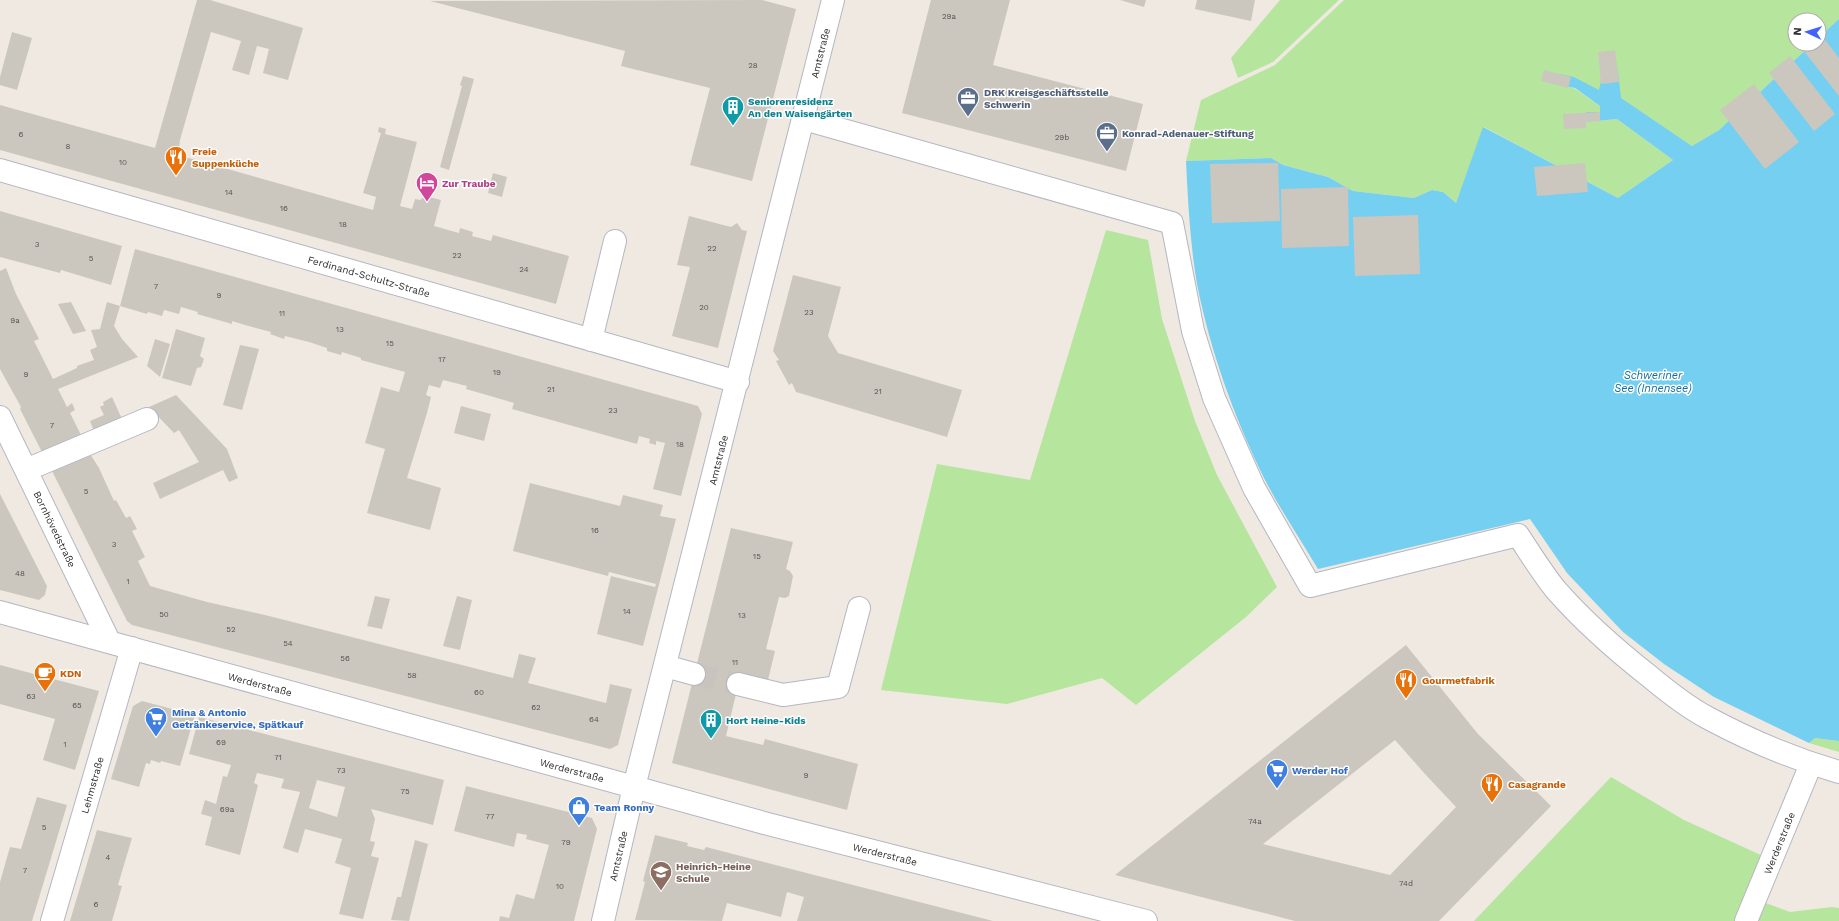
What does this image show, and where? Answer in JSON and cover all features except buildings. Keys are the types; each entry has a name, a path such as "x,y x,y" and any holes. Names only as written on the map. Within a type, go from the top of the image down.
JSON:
{"street":[{"name":"Amtstraße","path":"603,921 634,787 738,382 833,0"},
{"path":"804,118 1172,223 1193,331 1214,398 1254,488 1310,586 1518,536 1555,588 1582,618 1612,647 1669,692 1707,718 1774,749 1811,764 1839,772"},
{"name":"Ferdinand-Schultz-Straße","path":"0,170 738,382"},
{"path":"591,340 615,241"},
{"name":"Bornhövedstraße","path":"0,417 109,641"},
{"path":"26,470 147,419"},
{"path":"738,684 783,695 838,687 859,608"},
{"name":"Werderstraße","path":"0,612 764,823 1141,920"},
{"name":"Lehmstraße","path":"52,921 132,648"},
{"path":"665,666 694,674"},
{"name":"Werderstraße","path":"1746,921 1811,764"}],"green space":[{"path":"1280,0 1339,0 1273,62 1238,78 1231,58"},
{"path":"1344,0 1839,0 1839,19 1827,30 1827,12 1787,12 1787,52 1803,52 1719,130 1692,146 1620,98 1600,91 1574,77 1548,83 1574,88 1600,106 1601,112 1587,122 1617,119 1673,160 1618,198 1484,127 1456,203 1443,192 1432,190 1414,198 1353,191 1328,177 1283,165 1271,158 1186,161 1201,100 1275,65"},
{"path":"1106,230 1148,240 1162,319 1195,421 1217,475 1277,587 1246,617 1136,705 1102,678 1007,704 881,690 937,464 1030,480"},
{"path":"1815,738 1839,741 1839,752 1809,743"},
{"path":"1611,777 1684,820 1763,856 1738,921 1474,921"},
{"path":"1760,901 1790,912 1832,907 1839,908 1839,921 1752,921"}],"water":[{"name":"Schweriner See (Innensee)","path":"1839,19 1839,741 1815,738 1809,743 1714,697 1664,664 1623,632 1567,573 1530,519 1318,569 1283,513 1264,478 1253,455 1224,383 1202,309 1197,284 1190,222 1186,161 1271,158 1283,165 1328,177 1353,191 1414,198 1432,190 1443,192 1456,203 1483,127 1618,198 1673,160 1617,119 1587,122 1586,112 1600,112 1600,106 1575,88 1548,83 1554,73 1574,77 1599,90 1603,70 1618,71 1621,98 1692,146 1719,130 1803,52 1827,52 1827,30"}],"tunnel":[{"path":"694,674 738,684"}],"place":[{"name":"DRK Kreisgeschäftsstelle Schwerin","path":"968,118"},
{"name":"Seniorenresidenz An den Waisengärten","path":"733,126"},
{"name":"Konrad-Adenauer-Stiftung","path":"1107,152"},
{"name":"Freie Suppenküche","path":"176,176"},
{"name":"Zur Traube","path":"427,202"},
{"name":"KDN","path":"45,692"},
{"name":"Gourmetfabrik","path":"1406,700"},
{"name":"Mina & Antonio Getränkeservice, Spätkauf","path":"156,738"},
{"name":"Hort Heine-Kids","path":"711,740"},
{"name":"Werder Hof","path":"1277,790"},
{"name":"Casagrande","path":"1492,804"},
{"name":"Team Ronny","path":"579,826"},
{"name":"Heinrich-Heine Schule","path":"661,892"}]}
